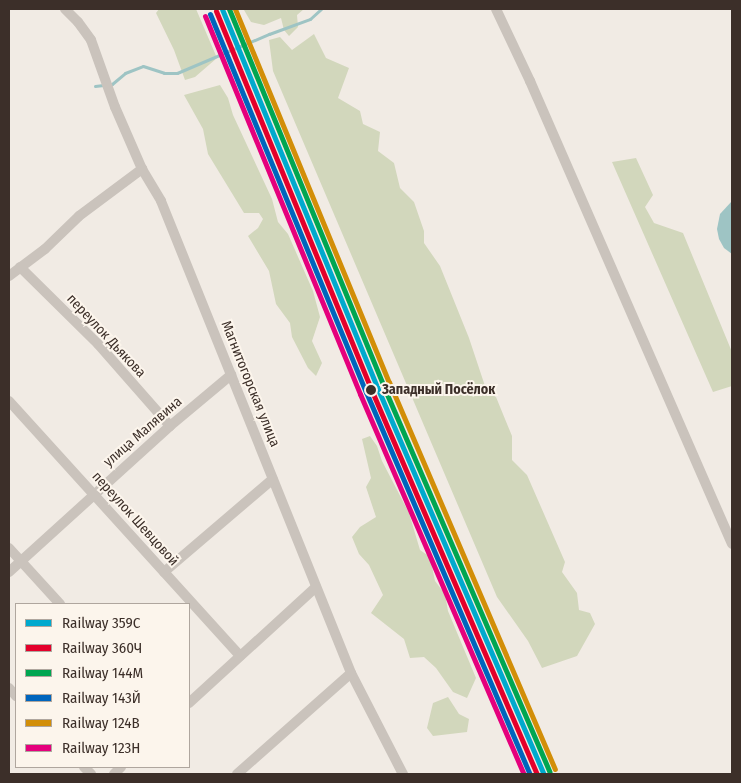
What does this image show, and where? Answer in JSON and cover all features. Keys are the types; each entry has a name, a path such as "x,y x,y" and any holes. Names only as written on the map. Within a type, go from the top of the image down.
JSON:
{"street":[{"name":"Магнитогорская улица","path":"65,9 78,22 91,40 115,107 142,169 161,200 351,673 400,773"},
{"path":"496,9 530,81 732,544"},
{"path":"9,276 45,249 79,216 142,169"},
{"name":"переулок Дьякова","path":"20,267 98,344 170,426"},
{"name":"улица Малявина","path":"9,572 93,494 231,375"},
{"name":"переулок Шевцовой","path":"9,402 240,656"},
{"path":"164,572 273,479"},
{"path":"9,548 59,603"},
{"path":"190,702 316,587"},
{"path":"237,774 351,673"}],"green space":[{"path":"159,9 196,9 217,58 195,77 185,80 174,50 156,13"},
{"path":"304,9 297,15 298,27 289,36 284,30 281,18 264,25 251,22 244,10"},
{"path":"314,34 326,58 349,68 338,98 360,111 363,124 380,132 378,151 394,163 400,188 414,202 424,231 424,243 440,266 469,338 487,392 496,397 512,436 512,460 527,475 565,562 562,572 577,593 579,610 590,613 595,624 577,656 542,668 528,641 497,597 273,71 269,40 280,37 292,50"},
{"path":"220,85 228,98 233,115 272,199 278,222 288,234 313,291 320,317 312,341 322,363 316,376 308,368 292,337 290,323 276,304 269,271 248,236 258,228 263,219 259,213 244,213 208,154 203,129 184,95"},
{"path":"636,158 653,195 645,207 654,223 683,233 732,352 732,386 713,392 612,162"},
{"path":"370,436 377,446 382,461 409,513 420,550 430,557 435,581 445,594 448,611 476,678 467,698 453,692 436,668 424,657 410,658 404,639 371,613 383,595 369,565 359,554 352,537 360,527 376,517 366,487 371,478 362,439"},
{"path":"448,697 459,714 469,719 467,732 433,736 427,728 433,703"}],"water":[{"path":"732,201 732,254 724,248 719,239 717,229 720,214"}],"waterway":[{"path":"95,86 112,84 125,73 143,66 164,73 177,73 269,34 310,19 321,9"}],"rail line":[{"name":"359С","path":"222,9 377,387 544,774"},
{"name":"144М","path":"229,9 383,385 550,772"},
{"name":"124В","path":"235,9 389,382 555,769"},
{"name":"360Ч","path":"216,11 371,389 537,774"},
{"name":"143Й","path":"210,14 366,392 530,774"},
{"name":"123Н","path":"205,16 360,394 524,774"}],"place":[{"name":"Западный Посёлок","path":"371,390"}]}
